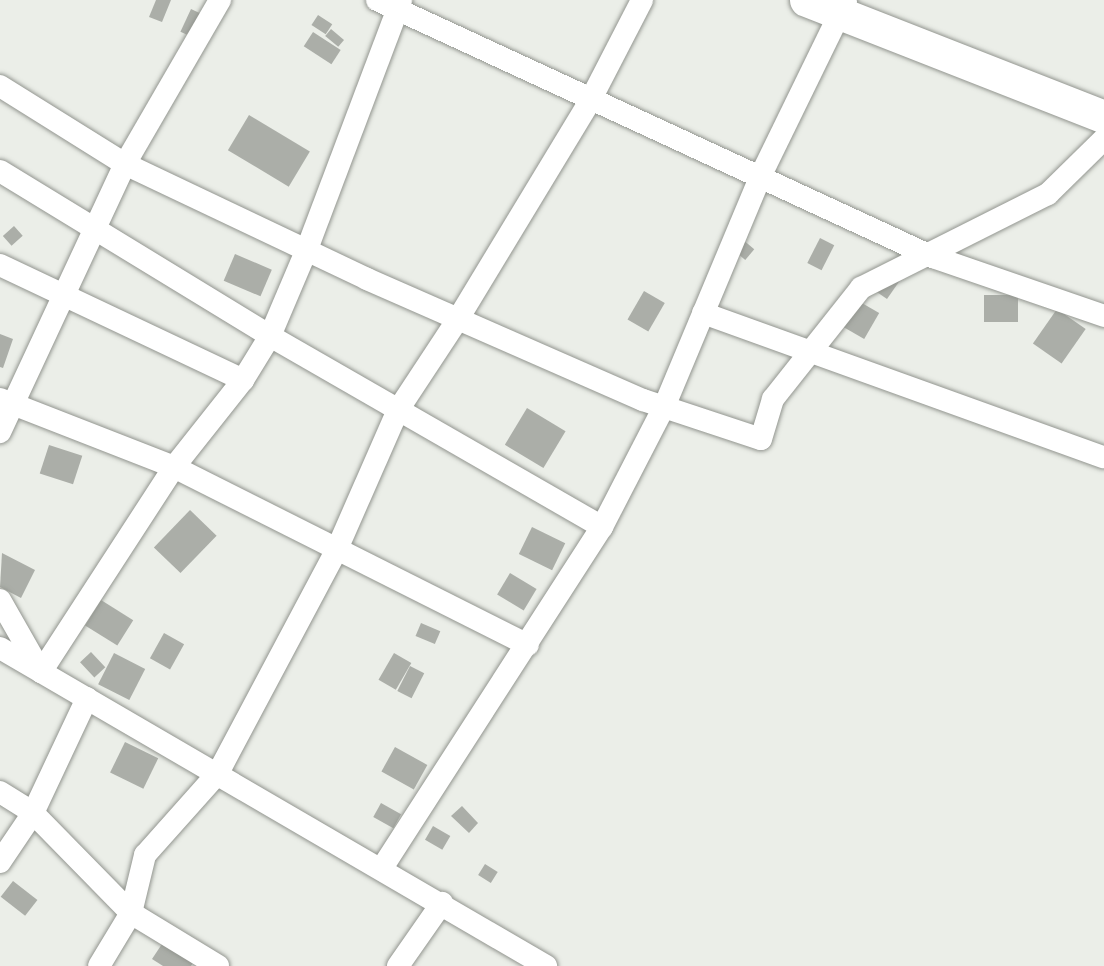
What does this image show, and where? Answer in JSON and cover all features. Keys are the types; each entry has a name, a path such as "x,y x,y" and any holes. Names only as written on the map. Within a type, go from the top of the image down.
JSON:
{"highway":[{"path":"806,0 844,7 1104,117"}],"street":[{"path":"0,432 6,401 65,296 125,164 220,0"},
{"path":"377,0 399,5 591,99 928,255 1104,316"},
{"path":"99,966 131,913 145,855 218,773 337,549 398,410 458,319 591,99 642,0"},
{"path":"41,672 174,467 243,380 270,336 307,249 399,5"},
{"path":"382,868 602,527 664,407 760,177 844,7"},
{"path":"0,86 125,164 307,249 458,319 664,407 761,439 773,399 861,288 1048,194 1104,139"},
{"path":"0,171 270,336 602,527"},
{"path":"0,265 243,380"},
{"path":"703,313 1104,457"},
{"path":"6,401 174,467 528,645"},
{"path":"0,600 41,672"},
{"path":"0,648 382,868 546,966"},
{"path":"0,862 33,813 87,699"},
{"path":"0,792 33,813 131,913 218,966"},
{"path":"398,966 442,903"}],"building":[{"path":"156,0 171,0 162,22 149,17"},
{"path":"191,9 204,15 193,38 180,32"},
{"path":"318,15 332,24 326,34 311,25"},
{"path":"331,29 344,40 338,47 325,36"},
{"path":"313,32 341,50 331,64 304,46"},
{"path":"249,115 310,152 289,187 228,150"},
{"path":"14,226 23,236 12,246 3,236"},
{"path":"820,238 834,245 822,270 807,263"},
{"path":"742,239 754,249 745,260 733,250"},
{"path":"235,254 272,270 260,296 224,281"},
{"path":"903,276 887,299 871,288"},
{"path":"644,291 665,303 648,332 628,320"},
{"path":"848,295 879,313 864,339 833,321"},
{"path":"984,295 1018,295 1018,322 984,322"},
{"path":"1057,309 1086,329 1062,363 1033,343"},
{"path":"0,334 13,339 3,368 0,367"},
{"path":"527,408 566,431 543,468 505,445"},
{"path":"49,445 82,456 73,484 40,474"},
{"path":"190,510 217,536 180,573 154,547"},
{"path":"532,527 565,543 552,570 519,554"},
{"path":"2,553 35,570 21,598 0,587"},
{"path":"510,573 537,589 524,610 497,594"},
{"path":"101,600 133,620 117,646 85,625"},
{"path":"421,623 440,631 435,644 416,636"},
{"path":"164,633 184,644 170,670 150,658"},
{"path":"91,652 105,667 94,678 80,662"},
{"path":"114,653 145,669 129,700 98,684"},
{"path":"394,653 411,663 396,690 378,680"},
{"path":"410,666 424,673 412,698 397,691"},
{"path":"125,742 158,758 143,789 110,773"},
{"path":"395,747 427,765 414,789 381,771"},
{"path":"381,803 401,814 393,828 373,817"},
{"path":"462,806 478,823 469,833 451,816"},
{"path":"433,826 450,836 442,850 425,840"},
{"path":"485,864 498,872 491,883 478,875"},
{"path":"13,881 37,900 25,916 1,897"},
{"path":"162,944 193,963 191,966 163,966 152,959"}]}
